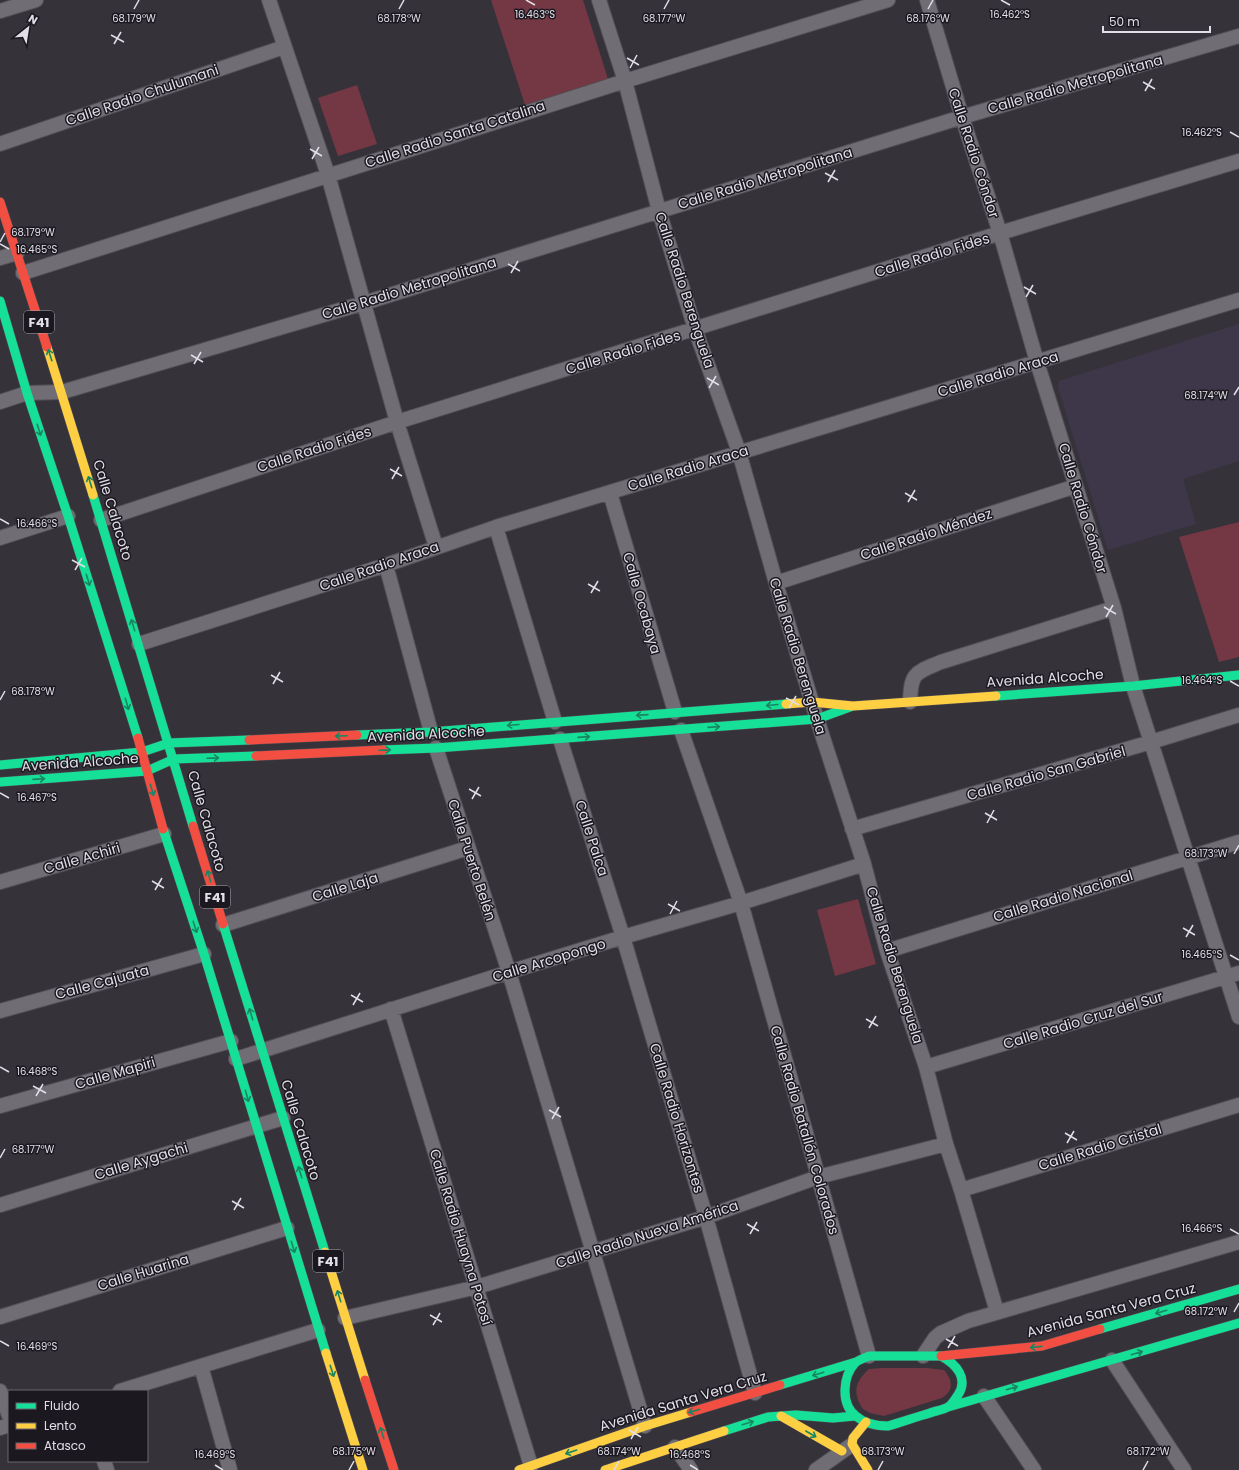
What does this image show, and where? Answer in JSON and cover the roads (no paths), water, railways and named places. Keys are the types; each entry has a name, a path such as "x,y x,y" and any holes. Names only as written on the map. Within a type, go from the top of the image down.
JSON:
{"street":[{"path":"0,11 36,0"},
{"path":"268,0 328,175 397,422 436,547"},
{"name":"Calle Radio Berenguela","path":"599,0 625,81 659,211 695,329 739,452 776,583 817,719 864,864 887,951 926,1067 946,1144 997,1312"},
{"name":"Calle Radio Santa Catalina","path":"23,272 625,81 888,0"},
{"name":"Calle Radio Cóndor","path":"928,0 962,117 1000,233 1037,362 1114,608 1133,686 1188,857 1233,975 1239,1017"},
{"name":"Calle Radio Metropolitana","path":"0,402 27,393 62,392 364,303 962,117 1239,36"},
{"name":"Calle Radio Chulumani","path":"0,144 284,47"},
{"name":"Calle Radio Fides","path":"101,520 397,422 1000,233 1239,161"},
{"name":"Calle Calacoto","path":"0,202 62,392 169,742 223,925 345,1318 394,1470"},
{"path":"0,258 17,253"},
{"name":"Calle Radio Araca","path":"139,644 386,565 496,527 1239,300"},
{"name":"F41","path":"0,301 27,393 68,516 142,752 164,834 204,954 318,1330 363,1470"},
{"name":"Calle Radio Méndez","path":"776,583 1076,486"},
{"name":"Calle Ocabaya","path":"610,493 675,712"},
{"path":"0,538 68,516"},
{"path":"496,527 555,722"},
{"path":"386,565 431,732"},
{"path":"910,702 910,686 913,679 918,673 926,668 1114,608"},
{"name":"Avenida Alcoche","path":"0,765 142,752 169,742 431,732 812,702 853,706 1133,686 1239,675"},
{"name":"Avenida Alcoche","path":"0,782 147,771 174,759 436,748 817,719 853,706"},
{"name":"Calle Radio San Gabriel","path":"852,829 1152,742 1239,715"},
{"path":"681,730 741,903"},
{"name":"Calle Palca","path":"560,739 623,937"},
{"name":"Calle Puerto Belén","path":"436,748 509,972 645,1426"},
{"name":"Calle Achiri","path":"0,882 164,834"},
{"name":"Calle Radio Nacional","path":"887,951 1239,842"},
{"name":"Calle Laja","path":"223,925 468,848"},
{"name":"Calle Arcopongo","path":"236,1059 509,972 741,903 864,864"},
{"name":"Calle Radio Batallón Colorados","path":"741,903 869,1356"},
{"name":"Calle Radio Horizontes","path":"623,937 706,1217 756,1393"},
{"name":"Calle Cajuata","path":"0,1010 204,954"},
{"name":"Calle Radio Cruz del Sur","path":"926,1067 1233,975"},
{"name":"Calle Radio Huayna Potosí","path":"391,1009 477,1287 525,1468"},
{"name":"Calle Mapiri","path":"0,1106 231,1041"},
{"name":"Calle Radio Cristal","path":"961,1190 1239,1105"},
{"name":"Calle Aygachi","path":"0,1205 283,1118"},
{"name":"Calle Radio Nueva América","path":"345,1318 477,1287 706,1217 818,1177 946,1144"},
{"name":"Calle Huarina","path":"0,1317 287,1228"},
{"path":"923,1356 935,1338 942,1333 968,1321 1239,1242"},
{"name":"Avenida Santa Vera Cruz","path":"941,1356 1042,1346 1239,1289"},
{"path":"948,1407 960,1393 963,1383 962,1375 957,1366 951,1360 941,1356 869,1356 856,1362 847,1375 844,1390 849,1407 855,1416 878,1426 888,1426 984,1396 1239,1323"},
{"path":"123,1390 318,1330"},
{"path":"1112,1360 1184,1470"},
{"name":"Avenida Santa Vera Cruz","path":"525,1468 645,1426 856,1362"},
{"path":"201,1366 230,1470"},
{"path":"0,1391 8,1413"},
{"path":"984,1396 1034,1470"},
{"path":"605,1470 768,1417 796,1415 833,1418 855,1416"},
{"path":"780,1416 847,1448 868,1470"},
{"path":"816,1470 847,1448 866,1422"},
{"path":"675,1447 691,1470"}]}
